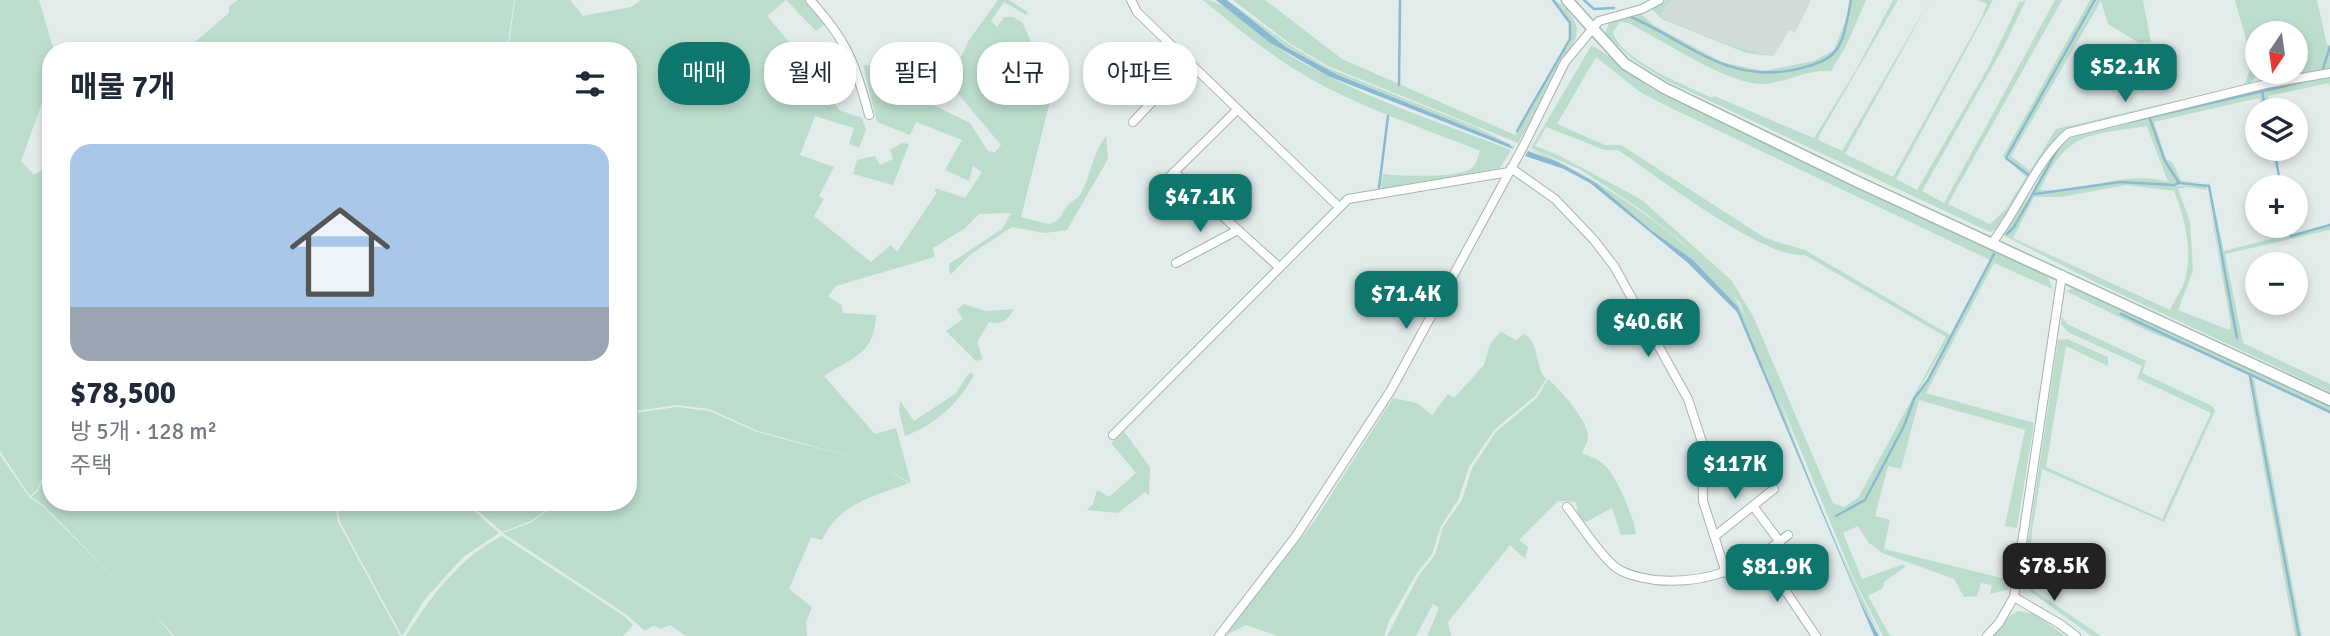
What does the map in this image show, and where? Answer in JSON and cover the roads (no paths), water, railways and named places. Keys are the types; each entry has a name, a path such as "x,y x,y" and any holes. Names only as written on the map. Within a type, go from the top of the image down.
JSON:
{"main road":[{"path":"1567,0 1625,64 1664,88 2330,400"}],"street":[{"path":"810,0 842,38 851,55 869,115"},
{"path":"1132,0 1137,12 1168,42"},
{"path":"1219,636 1296,536 1391,390 1565,62 1590,28 1599,21 1642,9 1659,0"},
{"path":"1197,71 1339,207"},
{"path":"1992,243 2054,146 2068,133 2266,84 2330,73"},
{"path":"1133,122 1149,105"},
{"path":"1154,192 1237,110"},
{"path":"1113,435 1348,199 1510,170 1555,198 1594,240 1630,294 1688,400 1699,428 1703,501 1726,573"},
{"path":"1174,172 1279,267"},
{"path":"1176,263 1238,230"},
{"path":"1987,636 1999,623 2014,597 2062,275"},
{"path":"1715,536 1774,489"},
{"path":"1753,506 1780,542"},
{"path":"1567,507 1616,568 1643,578 1671,581 1726,573 1762,556 1788,535"},
{"path":"1762,556 1816,636"},
{"path":"2014,597 2076,636"}],"water":[{"path":"1216,0 1227,0 1286,47 1338,75 1509,144 1513,149 1328,76 1269,42"},
{"path":"1528,151 1558,162 1596,183 1651,230 1693,260 1738,307 1859,599 1879,636 1874,636 1737,312 1688,263 1590,183 1564,169 1525,156"}],"waterway":[{"path":"1399,85 1400,0"},
{"path":"1517,131 1570,39 1570,23 1553,0"},
{"path":"1584,0 1594,9 1614,8"},
{"path":"1629,16 1707,57 1747,71 1769,72 1809,66 1831,56 1842,40 1851,0"},
{"path":"2030,176 2006,158 2095,0"},
{"path":"2323,68 2330,47"},
{"path":"2129,122 2310,80"},
{"path":"2262,91 2263,98"},
{"path":"1379,188 1388,116"},
{"path":"2150,119 2165,161 2179,183 2209,186 2237,338"},
{"path":"2007,234 2014,227 2059,147"},
{"path":"2276,161 2279,175"},
{"path":"2035,194 2121,182 2179,183"},
{"path":"2308,231 2330,225"},
{"path":"1836,516 1865,500 1904,426 1914,399 1928,380 1994,254"},
{"path":"2121,314 2330,412"},
{"path":"2250,376 2299,636"}]}
